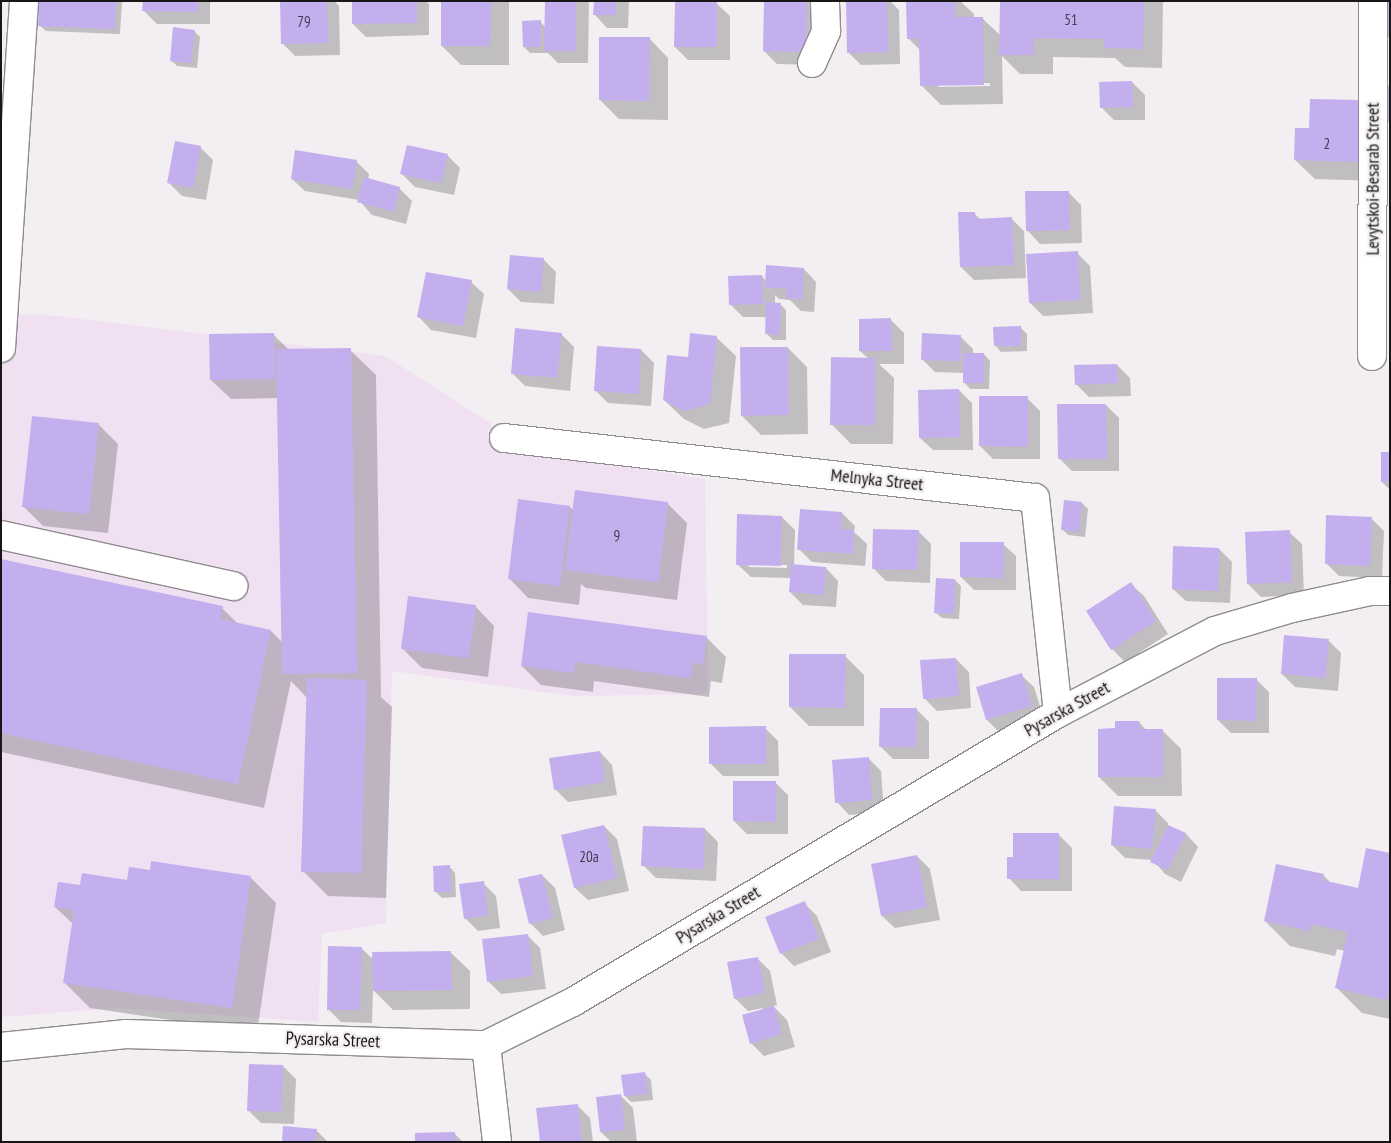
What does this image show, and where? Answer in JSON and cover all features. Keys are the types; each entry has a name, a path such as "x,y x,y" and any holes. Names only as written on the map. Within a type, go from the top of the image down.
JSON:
{"street":[{"path":"1,348 24,1"},
{"path":"812,63 826,31 825,1"},
{"name":"Levytskoi-Besarab Street","path":"1372,356 1374,1"},
{"name":"Melnyka Street","path":"504,438 1035,498 1058,713"},
{"path":"1,535 233,586"},
{"name":"Pysarska Street","path":"1,1047 126,1034 486,1045 572,1002 1058,713 1215,631 1292,608 1370,591 1390,591"},
{"path":"486,1045 497,1142"}],"shaded area":[{"path":"1,314 48,315 385,356 492,424 492,447 705,479 708,694 573,696 392,671 386,923 322,934 318,1022 117,1008 1,1017"}],"building":[{"path":"39,1 116,1 115,29 38,26"},
{"path":"143,1 198,1 198,12 142,11"},
{"path":"280,1 327,1 328,43 281,44"},
{"path":"352,1 417,1 417,23 352,24"},
{"path":"441,1 491,1 490,46 441,46"},
{"path":"545,1 576,1 576,51 544,51"},
{"path":"594,1 616,1 616,15 593,15"},
{"path":"764,1 807,1 806,52 763,51"},
{"path":"846,1 887,1 888,52 847,53"},
{"path":"906,1 955,1 955,17 983,17 984,85 920,86 919,39 907,39"},
{"path":"1000,1 1144,1 1143,49 1104,48 1104,39 1034,38 1034,55 999,55"},
{"path":"1382,1 1390,1 1390,33 1381,33"},
{"path":"675,2 717,2 717,47 674,47"},
{"path":"541,20 541,47 523,47 522,21"},
{"path":"173,27 195,30 191,63 170,61"},
{"path":"599,37 650,37 649,101 599,100"},
{"path":"1132,81 1133,107 1100,108 1099,82"},
{"path":"1390,85 1390,122 1388,122 1388,86"},
{"path":"1310,99 1361,100 1359,162 1294,160 1295,128 1309,128"},
{"path":"175,141 201,146 193,188 167,183"},
{"path":"407,145 448,154 441,183 400,174"},
{"path":"295,150 357,160 352,189 291,179"},
{"path":"364,177 400,187 394,212 357,202"},
{"path":"1025,191 1069,191 1070,230 1026,231"},
{"path":"958,212 975,212 975,219 1012,217 1014,265 960,267"},
{"path":"1078,251 1080,300 1029,303 1026,254"},
{"path":"510,255 544,258 541,292 507,289"},
{"path":"766,265 804,268 802,300 786,298 787,289 765,287"},
{"path":"426,272 472,280 463,326 417,317"},
{"path":"762,275 763,304 729,305 728,276"},
{"path":"766,302 781,303 780,335 765,334"},
{"path":"891,318 892,351 859,351 859,319"},
{"path":"1021,326 1021,346 994,346 993,327"},
{"path":"515,328 562,333 557,378 511,374"},
{"path":"274,333 275,379 210,380 209,334"},
{"path":"690,333 717,336 710,404 684,411 663,400 667,355 688,357"},
{"path":"922,333 961,335 960,361 921,360"},
{"path":"597,346 641,349 639,394 594,391"},
{"path":"740,347 788,347 789,415 741,416"},
{"path":"351,348 357,673 282,674 276,349"},
{"path":"963,353 984,353 984,383 963,383"},
{"path":"831,357 875,358 875,425 830,425"},
{"path":"1117,364 1118,383 1075,385 1074,365"},
{"path":"959,389 960,437 919,438 918,390"},
{"path":"979,396 1028,396 1028,447 979,446"},
{"path":"1057,404 1106,404 1107,459 1058,459"},
{"path":"32,416 99,423 89,514 22,507"},
{"path":"1381,452 1390,452 1390,482 1381,482"},
{"path":"575,490 668,502 658,582 565,570"},
{"path":"518,499 570,506 560,586 508,579"},
{"path":"1064,500 1082,502 1079,532 1061,530"},
{"path":"800,509 842,512 841,529 854,530 853,554 797,550"},
{"path":"737,514 782,516 781,566 736,565"},
{"path":"1326,515 1372,517 1370,566 1325,564"},
{"path":"873,529 919,530 917,570 872,569"},
{"path":"1290,530 1292,582 1247,584 1245,532"},
{"path":"960,542 1004,542 1003,578 960,577"},
{"path":"1173,546 1219,548 1218,591 1172,589"},
{"path":"1,559 223,606 220,619 271,630 238,784 1,733"},
{"path":"791,564 826,567 824,595 789,592"},
{"path":"936,578 955,579 954,614 934,613"},
{"path":"1131,582 1156,621 1111,650 1086,611"},
{"path":"408,596 476,605 469,658 401,649"},
{"path":"528,612 707,636 703,664 692,663 690,678 575,662 574,673 521,666"},
{"path":"1284,635 1329,639 1325,678 1281,674"},
{"path":"789,654 846,654 845,708 789,707"},
{"path":"956,658 959,696 923,699 920,660"},
{"path":"1022,673 1032,706 986,720 976,687"},
{"path":"307,678 367,680 361,873 301,872"},
{"path":"1217,678 1257,678 1256,721 1217,720"},
{"path":"880,708 917,708 916,747 879,747"},
{"path":"1115,721 1139,721 1140,729 1163,729 1163,777 1098,777 1098,729 1115,728"},
{"path":"766,726 766,764 709,764 709,727"},
{"path":"600,751 605,782 554,790 549,758"},
{"path":"869,757 872,800 835,803 832,760"},
{"path":"733,781 776,781 776,822 733,821"},
{"path":"1114,806 1156,809 1152,849 1111,845"},
{"path":"604,825 617,878 574,888 561,835"},
{"path":"1168,825 1186,833 1168,870 1150,862"},
{"path":"643,826 705,828 704,869 641,866"},
{"path":"1013,833 1059,833 1059,879 1007,879 1007,857 1013,857"},
{"path":"1366,848 1390,853 1390,988 1387,1000 1335,988 1348,932 1311,924 1310,931 1264,921 1276,864 1324,874 1322,880 1358,888"},
{"path":"917,855 927,907 881,916 871,864"},
{"path":"151,861 251,876 232,1008 63,983 74,910 54,907 58,882 80,885 82,873 127,880 129,867 150,870"},
{"path":"450,865 451,892 434,892 433,866"},
{"path":"542,874 553,918 529,924 518,879"},
{"path":"484,881 488,915 464,919 459,884"},
{"path":"805,901 819,939 780,954 765,917"},
{"path":"528,934 533,976 487,982 482,939"},
{"path":"328,946 362,947 360,1010 327,1010"},
{"path":"451,951 452,990 373,991 372,952"},
{"path":"758,957 765,993 734,999 727,962"},
{"path":"774,1006 782,1034 750,1044 742,1015"},
{"path":"249,1064 283,1065 281,1112 247,1111"},
{"path":"645,1072 648,1094 624,1096 621,1075"},
{"path":"621,1094 625,1130 600,1132 596,1097"},
{"path":"578,1104 582,1142 540,1142 536,1108"},
{"path":"283,1126 317,1129 315,1142 282,1142"},
{"path":"455,1132 455,1142 415,1142 415,1133"}]}
